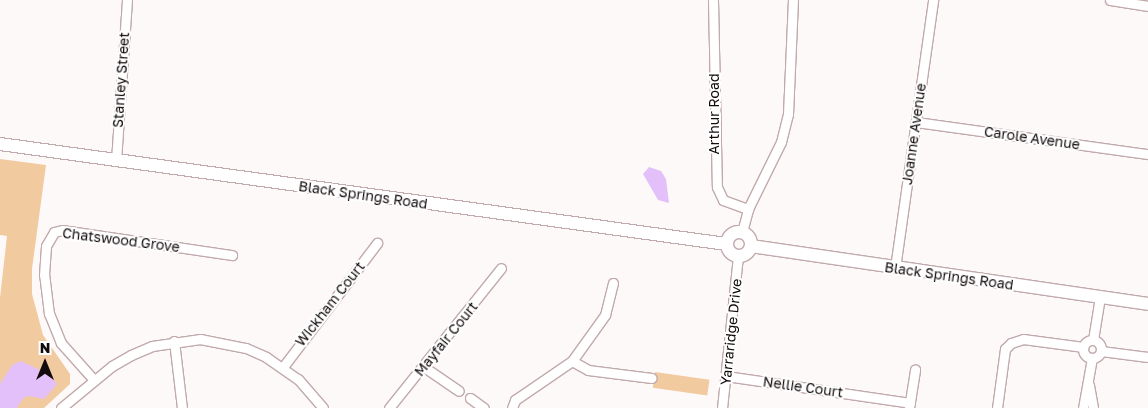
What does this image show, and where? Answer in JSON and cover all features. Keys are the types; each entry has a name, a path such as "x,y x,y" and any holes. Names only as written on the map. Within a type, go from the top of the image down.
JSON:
{"main road":[{"name":"Black Springs Road","path":"0,144 726,244"},
{"path":"742,232 750,238 751,246 745,254 738,256 731,254 726,244 731,234 742,232"},
{"name":"Black Springs Road","path":"751,246 1148,304"}],"street":[{"name":"Stanley Street","path":"116,161 127,0"},
{"name":"Arthur Road","path":"713,0 717,187 723,200 748,209"},
{"path":"742,232 748,209 781,142 788,114 793,0"},
{"name":"Joanne Avenue","path":"895,268 933,0"},
{"path":"1110,0 1148,6"},
{"name":"Carole Avenue","path":"916,122 1148,154"},
{"name":"Chatswood Grove","path":"94,380 61,343 49,314 44,275 46,246 54,232 62,230 232,255"},
{"name":"Wickham Court","path":"283,367 377,243"},
{"name":"Yarraridge Drive","path":"722,408 738,256"},
{"name":"Mayfair Court","path":"389,408 424,367 501,268"},
{"path":"512,408 515,400 572,361 605,316 613,283"},
{"path":"997,408 1006,349 1010,343 1022,340 1083,347 1093,340 1100,297"},
{"path":"1093,340 1100,344 1101,351"},
{"path":"174,341 182,408"},
{"path":"61,408 94,380 130,355 174,341 222,342 246,348 283,367 323,408"},
{"path":"1083,347 1085,355 1092,358"},
{"path":"1084,408 1092,358 1101,351 1148,357"},
{"path":"572,361 588,370 652,378"},
{"path":"424,367 459,391"},
{"name":"Nellie Court","path":"726,376 910,405 915,368"},
{"path":"1088,382 1094,408"},
{"path":"470,398 484,408"}],"shaded area":[{"path":"0,159 46,165 32,269 32,294 43,335 70,374 70,384 44,408 0,408 0,298 7,236 0,235"},
{"path":"649,167 661,171 666,179 669,203 658,200 643,174"},
{"path":"21,361 48,374 57,384 44,399 30,396 23,398 17,408 0,408 0,384 12,365"},
{"path":"655,372 709,380 707,395 653,388"}]}
